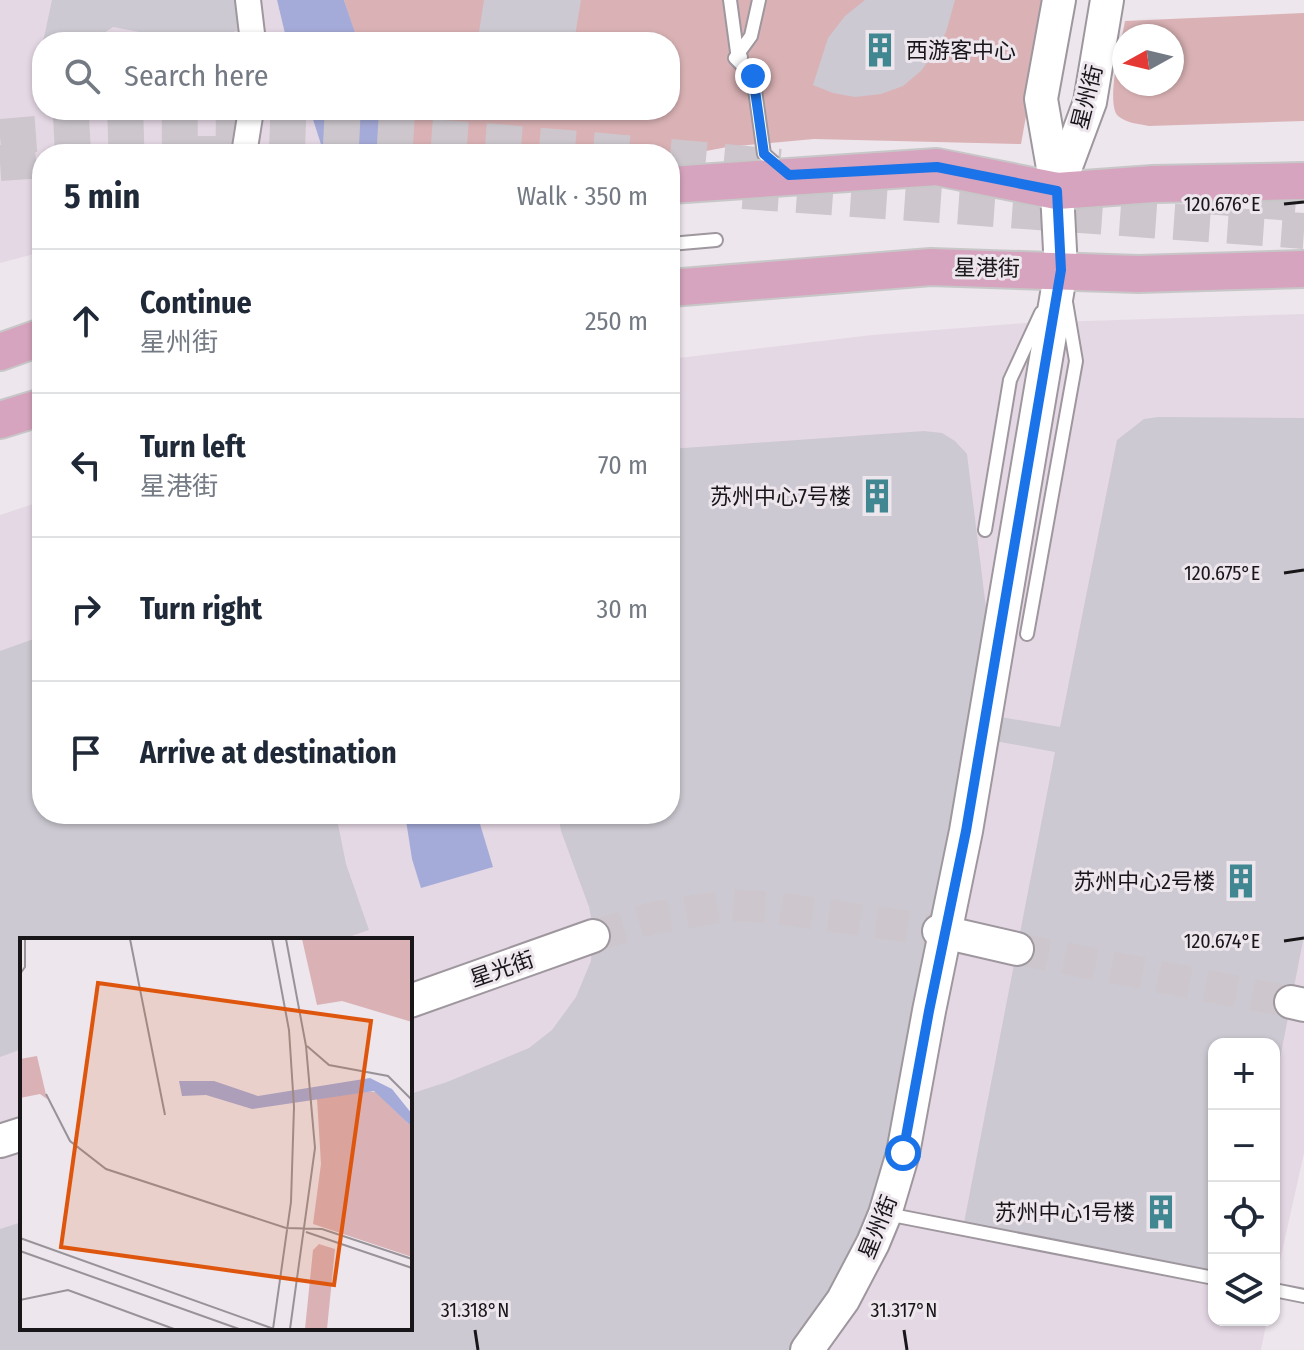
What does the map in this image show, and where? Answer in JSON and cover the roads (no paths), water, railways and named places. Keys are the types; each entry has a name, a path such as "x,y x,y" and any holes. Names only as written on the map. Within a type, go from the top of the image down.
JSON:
{"main road":[{"path":"680,184 937,167 1057,191 1153,184 1304,181"},
{"name":"星港街","path":"680,287 917,267 1138,274 1304,269"},
{"path":"0,352 32,341"},
{"path":"0,420 32,410"}],"street":[{"path":"248,0 252,32"},
{"name":"星州街","path":"807,1350 859,1272 885,1214 903,1153 942,932 966,831 1061,270 1057,191 1041,99 1059,0"},
{"name":"星州街","path":"1057,191 1090,102 1107,0"},
{"path":"246,144 249,120"},
{"path":"942,932 1017,949"},
{"name":"星光街","path":"412,1000 593,936"},
{"path":"0,1141 20,1135"}],"lane":[{"path":"730,0 737,52 753,76 764,154 789,175"},
{"path":"753,76 735,58 751,36 759,0"},
{"path":"680,243 716,240"},
{"path":"985,530 1010,380 1061,270"},
{"path":"1027,634 1076,361 1061,270"},
{"path":"885,1214 1208,1277"},
{"path":"1280,1291 1304,1296"}],"water":[{"path":"277,0 344,0 355,32 285,32"},
{"path":"313,120 383,120 392,144 321,144"},
{"path":"407,824 480,824 493,867 421,888"}],"tunnel":[{"path":"0,137 79,131 238,129 397,135 513,144"},
{"path":"680,158 780,167"},
{"path":"0,163 32,161"},
{"path":"743,191 1304,231"},
{"path":"1206,196 1304,204"},
{"path":"593,936 653,918 731,905 777,908 939,931"},
{"path":"1017,949 1291,1002"}],"place":[{"name":"西游客中心","path":"880,50"},
{"name":"苏州中心7号楼","path":"877,496"},
{"name":"苏州中心2号楼","path":"1241,881"},
{"name":"苏州中心1号楼","path":"1161,1212"}]}
